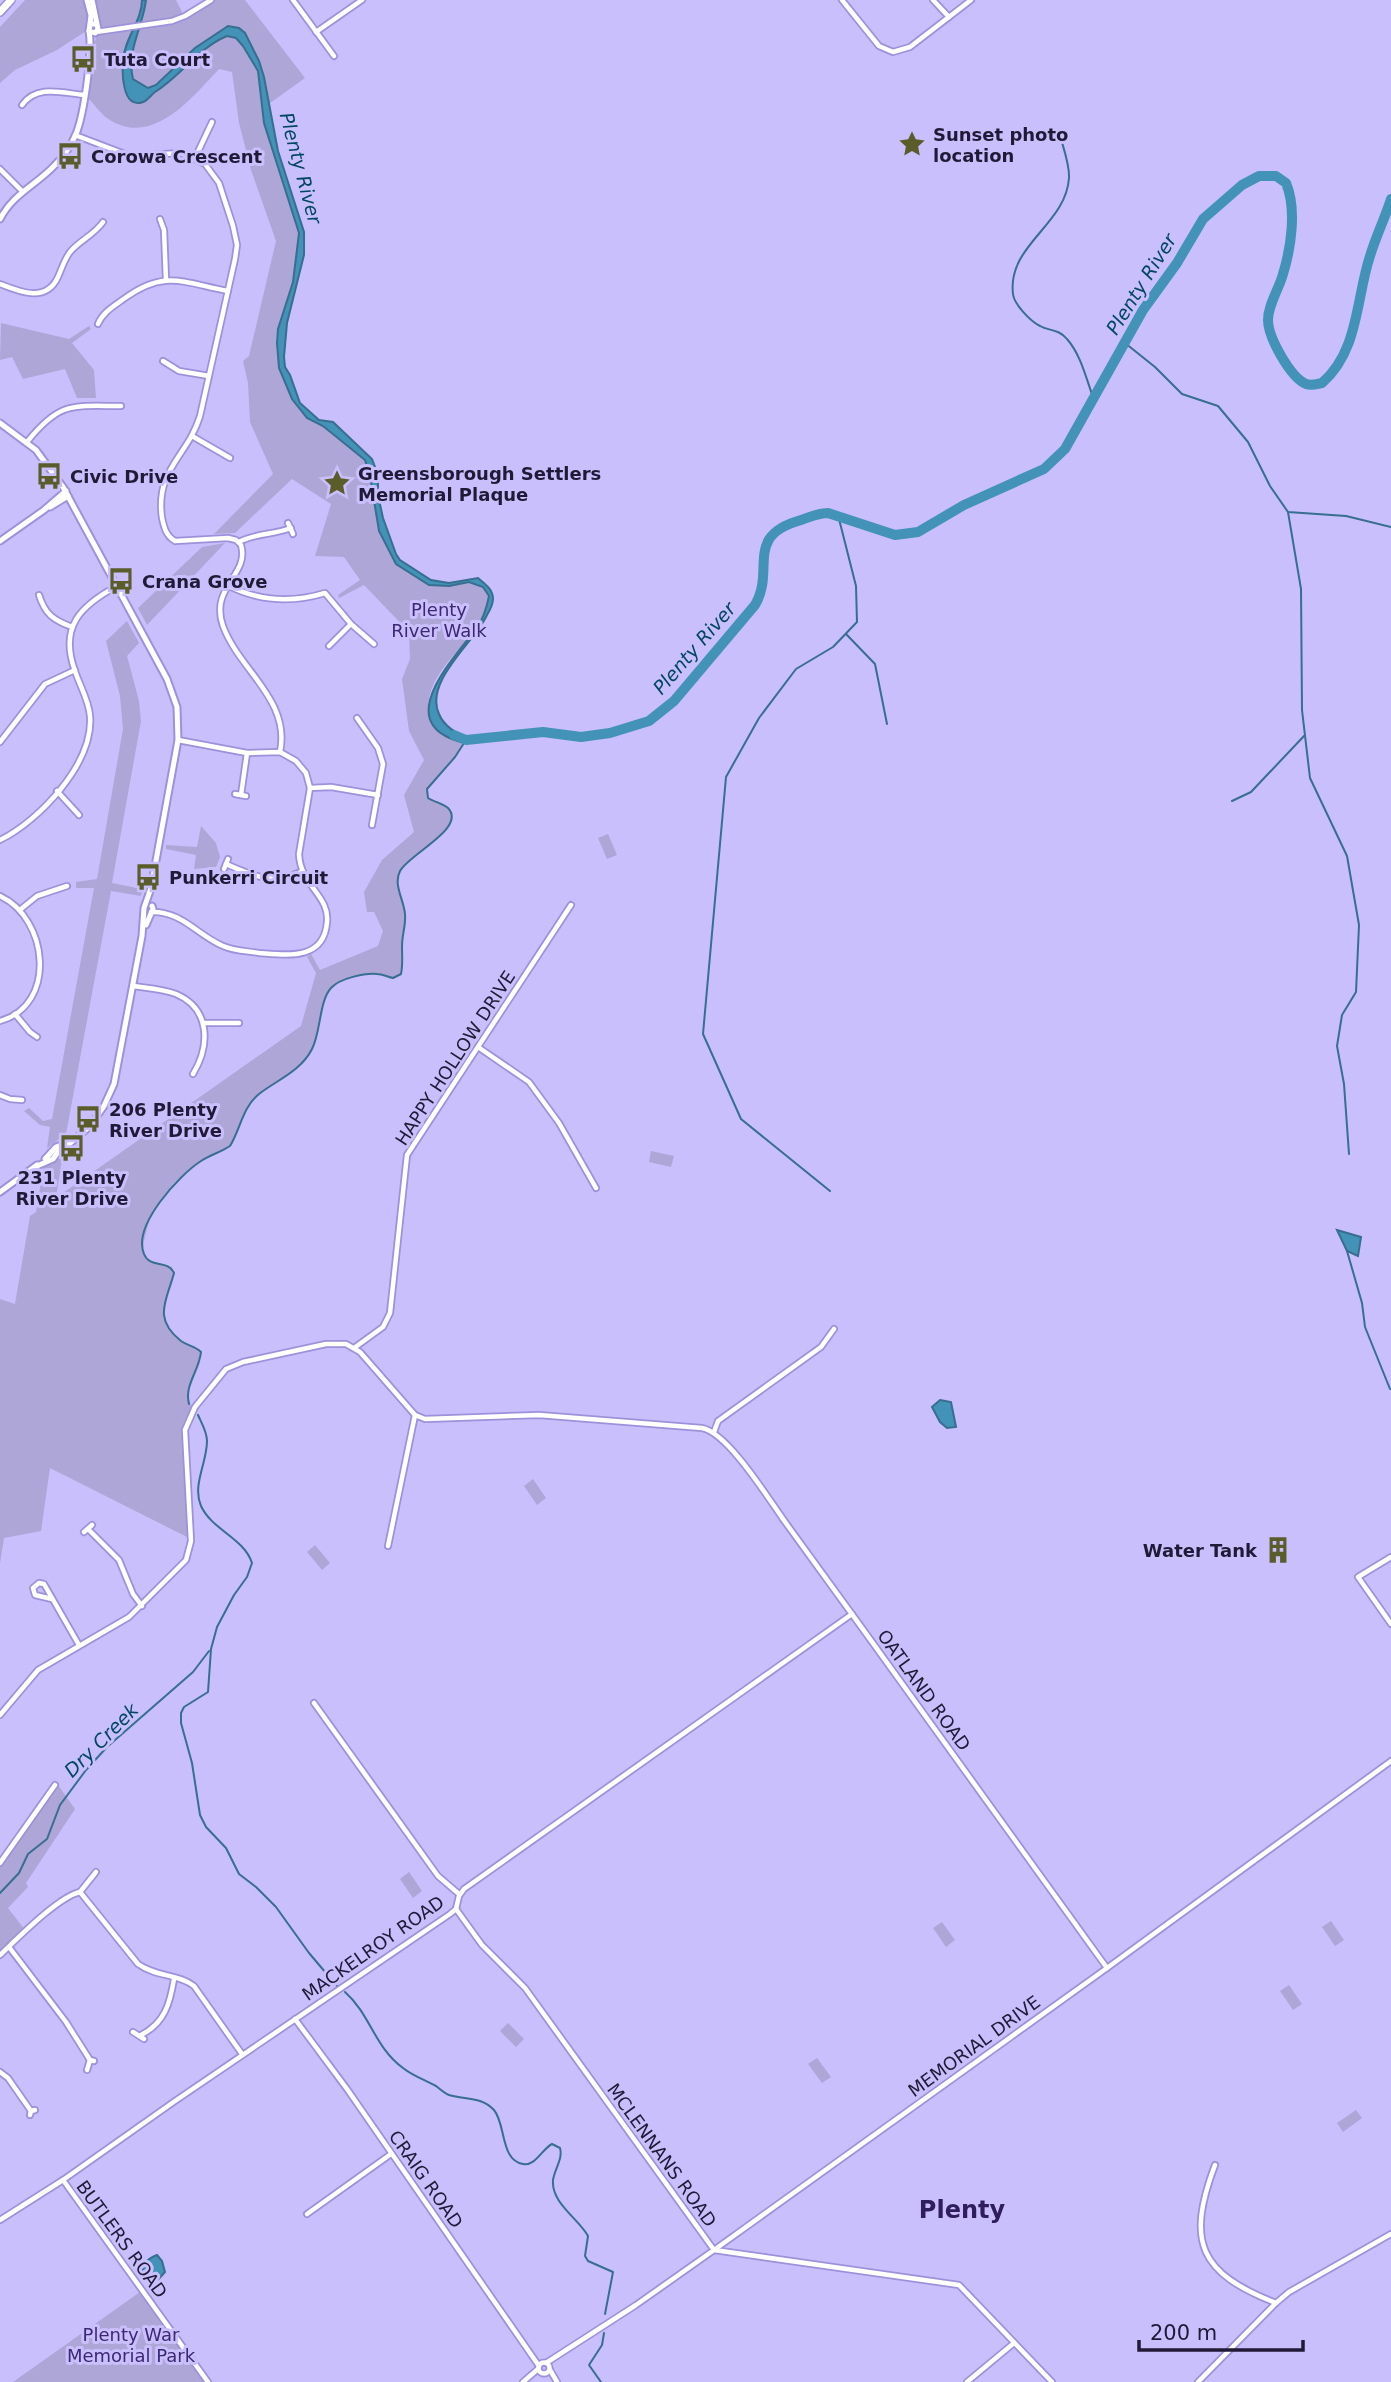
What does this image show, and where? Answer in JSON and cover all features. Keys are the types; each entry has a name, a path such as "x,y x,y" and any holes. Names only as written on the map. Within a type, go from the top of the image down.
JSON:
{"highway":[{"path":"0,12 11,0"}],"street":[{"path":"0,219 22,191 56,165 75,135 94,28 90,0"},
{"path":"94,28 164,22 185,16 211,0"},
{"path":"293,0 334,56"},
{"path":"316,32 362,0"},
{"path":"842,0 876,44 893,52 909,47 971,0"},
{"path":"933,0 947,18"},
{"path":"22,105 30,97 43,92 84,95"},
{"path":"195,158 212,122"},
{"path":"75,135 130,156 174,153 195,158 217,178 235,233 236,251 200,416 192,436 172,463 165,482 162,511 164,528 170,538 183,542 228,538 239,542 242,548 242,561 227,585 220,604 223,625 276,709 282,729 280,752"},
{"path":"0,169 22,191"},
{"path":"160,219 164,230 166,280"},
{"path":"0,284 26,293 46,290 56,281 70,252 103,222"},
{"path":"98,324 106,312 151,282 166,280 228,292"},
{"path":"163,361 179,371 209,376"},
{"path":"27,442 49,417 64,408 121,406"},
{"path":"0,423 40,455 67,494 171,686 178,714 178,740 149,909 112,1090 95,1120 73,1141 60,1149 53,1159 37,1166 0,1192"},
{"path":"192,436 230,458"},
{"path":"138,475 165,482"},
{"path":"0,541 67,494"},
{"path":"239,542 250,536 291,528"},
{"path":"227,585 265,599 325,593 351,624 374,644"},
{"path":"0,840 25,824 77,768 89,736 88,707 69,643 72,627 86,607 117,586"},
{"path":"39,595 47,614 72,627"},
{"path":"329,646 351,624"},
{"path":"0,742 45,684 75,670"},
{"path":"357,718 382,758 383,770 372,825"},
{"path":"149,909 186,921 213,941 229,948 292,956 304,954 321,938 327,923 321,899 302,872 299,854 310,788 302,766 280,752 247,753 178,740"},
{"path":"241,795 247,753"},
{"path":"310,788 331,787 378,795"},
{"path":"57,792 79,815"},
{"path":"226,864 264,878 281,878 302,872"},
{"path":"21,910 37,896 66,886"},
{"path":"0,896 21,910 33,928 40,967 32,994 15,1014 0,1021"},
{"name":"HAPPY HOLLOW DRIVE","path":"354,1348 383,1327 390,1313 407,1155 571,905"},
{"path":"133,985 173,992 193,1006 204,1023 206,1032 204,1049 193,1074"},
{"path":"15,1014 37,1037"},
{"path":"204,1023 239,1023"},
{"path":"478,1047 529,1082 559,1123 596,1188"},
{"path":"0,1095 22,1100"},
{"path":"0,1715 38,1670 129,1617 181,1566 190,1552 191,1541 184,1430 189,1417 217,1377 235,1365 326,1344 346,1344 354,1348 415,1415 432,1420 539,1415 702,1428 714,1432 718,1421 821,1347 834,1329"},
{"path":"388,1546 415,1415"},
{"name":"OATLAND ROAD","path":"714,1432 733,1451 1107,1968"},
{"path":"88,1529 119,1560 133,1594 142,1606"},
{"path":"1391,1557 1358,1577 1391,1624"},
{"path":"52,1599 34,1595 33,1588 41,1583 52,1599 79,1645"},
{"name":"MACKELROY ROAD","path":"0,2220 63,2180 242,2054 456,1909 460,1894 852,1614"},
{"path":"314,1703 438,1876 460,1894"},
{"name":"MEMORIAL DRIVE","path":"523,2382 714,2250 1391,1760"},
{"path":"0,1863 55,1786"},
{"path":"0,1955 47,1913 80,1892 96,1872"},
{"path":"80,1892 133,1960 151,1972 188,1981 194,1986 242,2054"},
{"name":"MCLENNANS ROAD","path":"456,1909 482,1945 525,1988 714,2250 959,2286 1052,2382"},
{"path":"9,1947 92,2061 87,2070"},
{"path":"133,2032 143,2037 165,2013 174,1978"},
{"name":"CRAIG ROAD","path":"295,2019 533,2355 556,2382"},
{"path":"0,2072 8,2078 32,2112"},
{"path":"307,2214 391,2154"},
{"path":"1215,2165 1204,2195 1202,2241 1218,2271 1245,2291 1276,2303"},
{"name":"BUTLERS ROAD","path":"63,2180 208,2382"},
{"path":"1198,2382 1289,2292 1391,2234"},
{"path":"967,2382 1014,2343"},
{"path":"544,2366 544,2373 556,2382"},
{"name":"MEMORIAL DRIVE","path":"531,2377 544,2373"}],"green space":[{"path":"25,0 85,0 89,19 86,31 57,50 15,70 0,83 0,27"},
{"name":"Plenty River Walk","path":"94,0 176,0 182,12 179,18 211,0 245,0 305,78 266,106 271,145 299,233 293,282 278,329 279,368 300,411 323,425 365,460 379,531 396,564 429,585 449,586 469,582 485,589 489,599 479,624 444,668 431,692 429,705 434,724 445,735 465,743 427,789 428,798 448,808 452,816 450,824 405,864 398,876 405,918 401,974 393,978 379,974 360,975 335,984 324,1001 315,1042 307,1057 253,1100 230,1146 204,1159 183,1174 159,1201 149,1222 144,1243 145,1256 153,1263 172,1267 174,1273 165,1300 164,1316 167,1324 181,1341 201,1352 200,1363 187,1395 192,1407 182,1435 189,1538 50,1468 41,1531 4,1538 0,1563 0,1299 15,1304 30,1216 36,1212 44,1164 63,1152 56,1198 301,1026 316,973 307,957 311,954 320,970 378,946 383,931 374,912 367,912 364,892 382,860 414,832 404,795 424,760 409,731 402,679 410,659 409,632 364,585 339,598 338,595 360,580 344,557 315,556 331,504 292,479 235,533 214,534 273,474 250,422 248,383 243,361 249,356 276,241 251,170 239,123 232,72 219,69 183,106 154,124 139,128 123,126 107,118 88,98 94,44 99,30"},
{"path":"1,323 69,339 89,326 91,329 72,343 94,370 96,398 77,398 65,369 23,379 12,357 0,360"},
{"path":"225,543 147,625 138,608 202,547"},
{"path":"127,621 139,643 127,656 139,701 141,721 112,883 142,889 141,896 111,891 66,1134 47,1148 50,1127 40,1125 24,1111 29,1108 43,1121 52,1119 94,888 76,888 76,882 97,879 123,729 120,696 106,641"},
{"path":"201,826 216,843 220,857 216,867 194,869 196,855 166,849 166,845 197,847"},
{"path":"608,834 617,855 607,859 598,838"},
{"path":"651,1151 674,1156 671,1167 649,1162"},
{"path":"533,1479 546,1498 537,1505 524,1486"},
{"path":"315,1545 330,1563 322,1570 307,1552"},
{"path":"58,1785 75,1809 26,1883 28,1887 8,1908 25,1930 0,1952 0,1865"},
{"path":"409,1872 422,1891 413,1898 400,1879"},
{"path":"1331,1921 1344,1940 1335,1946 1322,1927"},
{"path":"942,1922 955,1940 946,1947 933,1928"},
{"path":"1289,1985 1302,2004 1293,2010 1280,1991"},
{"path":"508,2023 524,2039 516,2047 500,2031"},
{"path":"817,2058 831,2077 822,2083 808,2064"},
{"path":"1356,2110 1362,2118 1343,2132 1337,2123"},
{"name":"Plenty War Memorial Park","path":"140,2292 205,2382 13,2382"}],"water":[{"path":"142,0 146,0 133,49 131,69 133,79 148,88 156,85 195,48 228,26 239,28 245,33 264,77 278,151 304,232 304,255 287,323 284,357 285,367 300,403 319,420 333,422 372,459 378,475 378,495 383,518 400,560 431,580 449,583 478,578 492,592 493,601 481,626 452,663 438,689 436,701 439,714 451,729 468,737 465,743 442,734 431,722 429,707 443,672 480,623 489,596 483,587 469,582 449,586 429,585 396,564 379,531 365,460 323,426 307,418 292,399 279,368 277,343 278,329 293,282 299,233 264,123 258,71 236,38 227,36 198,55 146,100 136,103 131,101 125,89 123,61"},
{"path":"1337,1230 1361,1237 1358,1256 1347,1251"},
{"path":"940,1400 951,1402 956,1427 947,1428 940,1422 932,1407"},
{"path":"157,2255 165,2272 158,2280 150,2283 142,2275 143,2268 148,2260"}],"waterway":[{"path":"1059,131 1069,173 1065,194 1058,209 1019,262 1014,277 1013,294 1019,307 1036,324 1061,333 1072,345 1080,359 1093,397"},
{"name":"Plenty River","path":"454,735 466,740 543,732 581,737 610,733 649,721 674,701 755,605 761,592 766,545 772,535 783,527 814,515 828,513 895,535 918,532 964,505 1044,469 1065,449 1143,310 1177,263 1203,219 1242,185 1259,176 1276,176 1286,183 1292,216 1288,252 1270,309 1269,327 1281,356 1293,373 1306,384 1322,383 1334,370 1350,340 1365,272 1391,199"},
{"path":"1125,343 1155,367 1182,394 1218,406 1248,442 1270,486 1288,512 1346,516 1391,527"},
{"path":"1288,512 1301,589 1302,710 1310,778 1347,856 1359,925 1356,992 1342,1015 1337,1046 1344,1084 1349,1154"},
{"path":"830,1191 741,1119 703,1034 726,777 759,718 796,669 833,647 857,622 856,586 838,515"},
{"path":"846,634 875,664 887,724"},
{"path":"1232,801 1251,792 1304,736"},
{"name":"Dry Creek","path":"189,1404 188,1391 201,1352 181,1341 167,1324 164,1316 165,1300 174,1273 168,1266 147,1259 142,1243 145,1230 160,1202 181,1178 201,1161 230,1146 253,1100 307,1057 315,1042 324,1001 331,988 340,981 360,975 379,974 393,978 401,974 405,918 398,876 405,864 450,824 452,816 448,808 428,798 427,789 466,740"},
{"path":"1347,1251 1362,1303 1365,1327 1390,1389"},
{"name":"Dry Creek","path":"198,1415 207,1441 198,1490 201,1506 212,1522 242,1547 252,1563 247,1577 217,1627 211,1649 208,1692 184,1707 181,1713 200,1815 206,1827 226,1848 239,1874 276,1907 337,1986"},
{"name":"Dry Creek","path":"0,1893 19,1873 28,1854 47,1839 60,1805 86,1770 107,1747 193,1672 209,1651"},
{"name":"Dry Creek","path":"345,1992 361,2010 386,2051 403,2068 447,2094 478,2100 494,2110 510,2156 516,2161 528,2164 548,2146 552,2144 560,2148 560,2160 553,2180 556,2196 588,2236 585,2256 588,2261 613,2272 605,2314"},
{"name":"Dry Creek","path":"601,2382 589,2365 602,2345 604,2333"}],"place":[{"name":"Tuta Court","path":"83,59"},
{"name":"Sunset photo location","path":"912,144"},
{"name":"Corowa Crescent","path":"70,156"},
{"name":"Civic Drive","path":"49,476"},
{"name":"Greensborough Settlers Memorial Plaque","path":"337,483"},
{"name":"Crana Grove","path":"121,581"},
{"name":"Punkerri Circuit","path":"148,877"},
{"name":"206 Plenty River Drive","path":"88,1119"},
{"name":"231 Plenty River Drive","path":"72,1148"},
{"name":"Water Tank","path":"1278,1550"}],"district":[{"name":"Plenty","path":"962,2210"}]}
